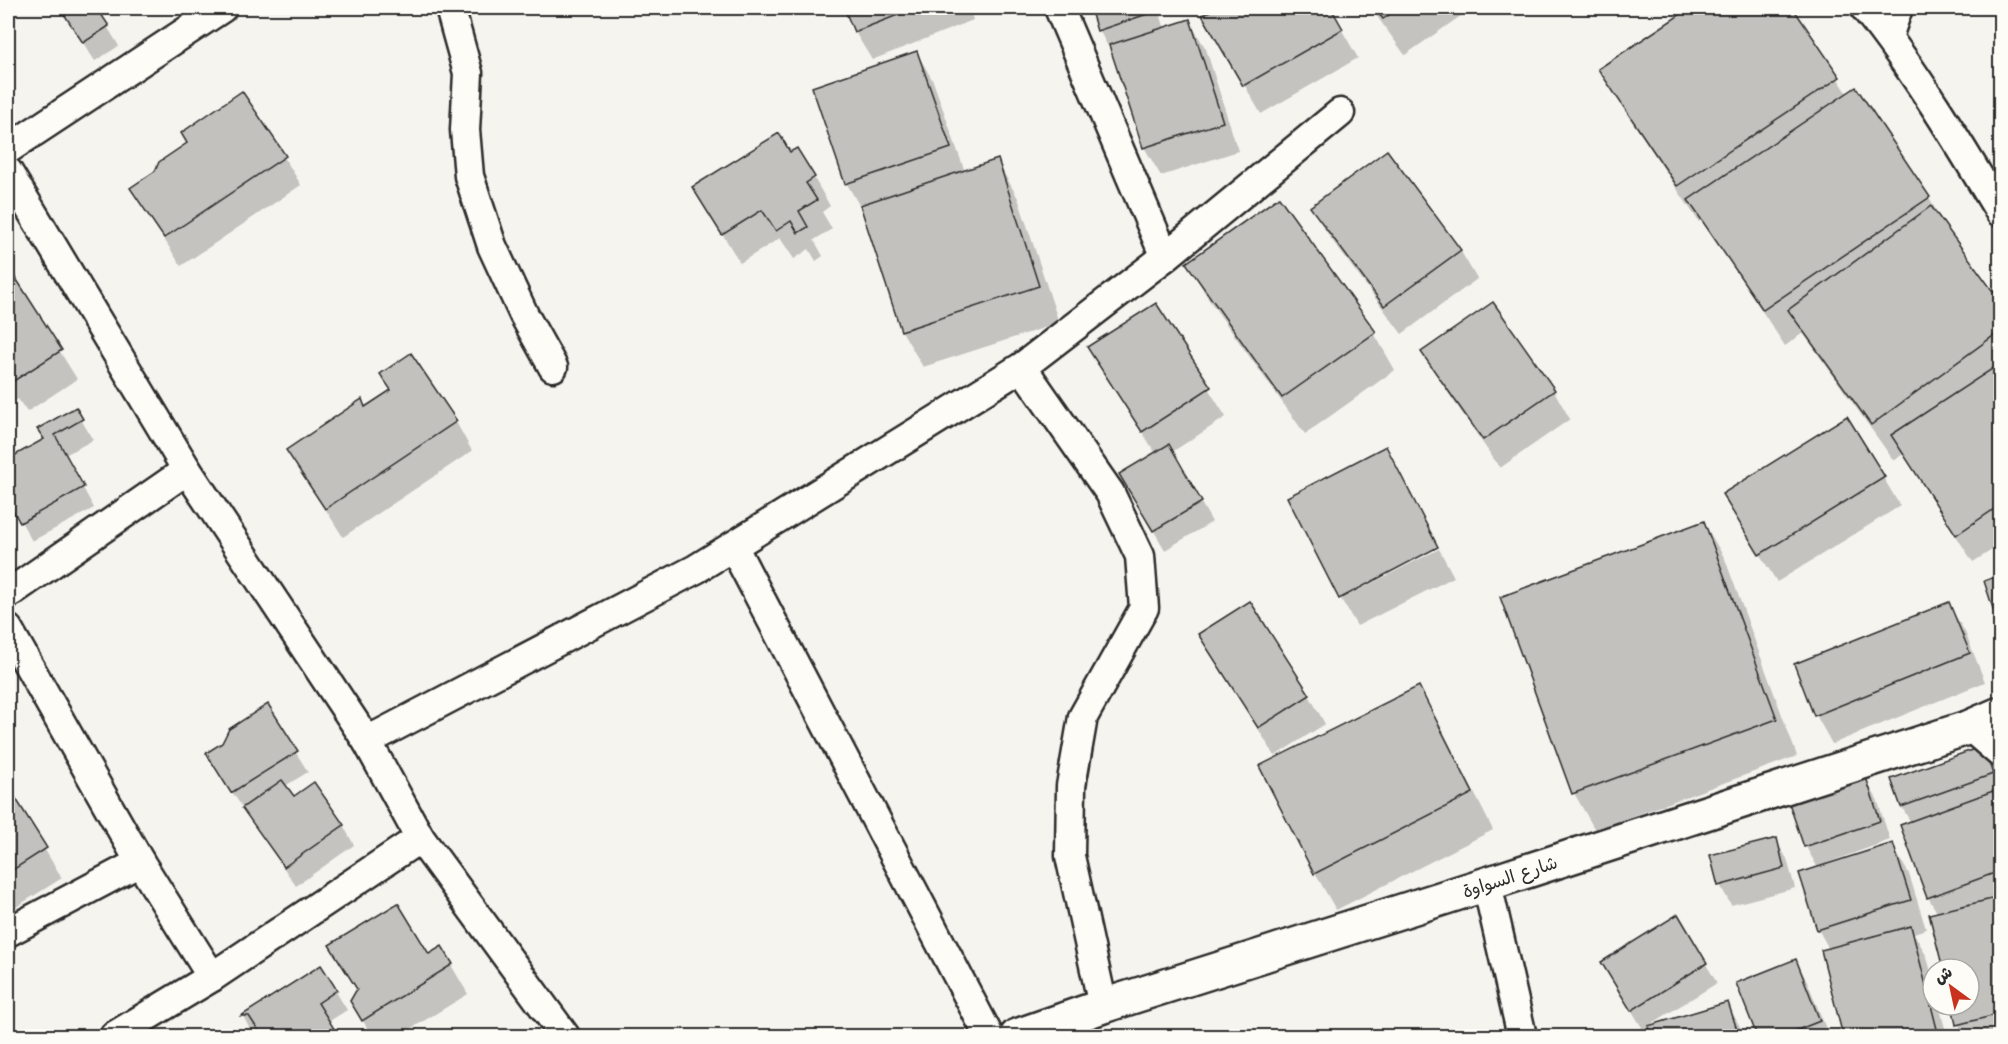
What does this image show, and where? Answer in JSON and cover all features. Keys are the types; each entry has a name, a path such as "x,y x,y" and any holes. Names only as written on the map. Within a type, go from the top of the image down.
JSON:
{"street":[{"path":"8,148 222,8"},
{"path":"450,8 468,73 465,130 469,176 492,246 524,315 553,367"},
{"path":"1059,8 1165,257"},
{"path":"1865,8 1888,37 1949,126 2001,212"},
{"path":"1888,37 1898,8"},
{"path":"367,741 685,575 1022,367 1165,257 1340,112"},
{"path":"8,172 187,470 367,741 420,838 565,1036"},
{"path":"1022,367 1110,493 1140,556 1144,608 1083,717 1071,786 1070,856 1102,1006"},
{"path":"8,594 187,470"},
{"path":"733,546 989,1036"},
{"path":"8,629 140,862 212,977"},
{"name":"شارع السواوة","path":"1017,1036 1102,1006 1487,885 1970,727 2001,714"},
{"path":"1970,727 2001,753"},
{"path":"114,1036 212,977 420,838"},
{"path":"8,932 140,862"},
{"path":"1487,885 1522,1036"}],"building":[{"path":"60,8 97,8 109,26 83,43"},
{"path":"844,8 916,8 854,32"},
{"path":"1090,8 1154,8 1156,11 1097,31"},
{"path":"1216,8 1331,8 1343,29 1243,86 1202,15"},
{"path":"1374,8 1399,8 1383,19"},
{"path":"1690,8 1793,8 1840,77 1677,186 1598,69"},
{"path":"1190,19 1223,122 1143,148 1109,45"},
{"path":"917,51 951,148 845,184 812,87"},
{"path":"1856,87 1930,197 1763,310 1688,200"},
{"path":"242,91 286,156 164,238 130,188 155,171 159,162 187,143 181,133"},
{"path":"779,133 790,152 797,148 815,177 806,183 817,200 799,211 808,227 798,233 791,221 776,231 762,210 722,235 692,187"},
{"path":"1387,150 1461,250 1384,306 1310,207"},
{"path":"998,159 1039,286 901,331 860,205"},
{"path":"1279,197 1376,332 1282,398 1186,263"},
{"path":"1931,206 2000,301 2000,331 1871,425 1788,310"},
{"path":"8,266 62,350 9,384 8,382"},
{"path":"1493,302 1555,390 1483,440 1421,352"},
{"path":"1156,303 1211,387 1142,432 1087,347"},
{"path":"411,353 457,421 325,509 286,450 362,399 365,407 391,390 380,374"},
{"path":"1998,365 2000,369 2000,505 1956,535 1891,435"},
{"path":"76,407 83,419 55,435 84,487 20,523 8,501 8,459 44,439 37,429"},
{"path":"1847,416 1885,477 1759,555 1722,494"},
{"path":"1169,444 1202,502 1153,531 1119,474"},
{"path":"1386,446 1438,547 1339,599 1287,497"},
{"path":"1704,521 1777,719 1572,794 1500,597"},
{"path":"2000,575 2000,630 1984,581"},
{"path":"1250,601 1310,695 1258,728 1198,634"},
{"path":"1949,602 1970,653 1814,716 1794,664"},
{"path":"1419,686 1473,793 1314,874 1259,766"},
{"path":"268,704 298,751 231,793 206,753 222,743 229,729"},
{"path":"1983,746 1993,774 1901,807 1891,779"},
{"path":"1866,777 1880,821 1804,847 1789,803"},
{"path":"282,780 294,796 314,782 344,825 284,867 242,808"},
{"path":"8,786 47,848 8,873"},
{"path":"1993,791 2000,813 2000,871 1927,898 1900,825"},
{"path":"1777,838 1784,868 1718,886 1710,855"},
{"path":"1893,843 1911,900 1817,930 1799,873"},
{"path":"2000,897 2000,1014 1956,1025 1954,1017 1981,1017 1981,957 1940,957 1929,914"},
{"path":"398,903 429,954 442,946 453,964 362,1021 350,1001 357,989 329,945"},
{"path":"1678,914 1707,963 1631,1011 1601,962"},
{"path":"1911,926 1921,966 1921,1017 1934,1017 1937,1029 1907,1036 1843,1036 1821,950"},
{"path":"1796,959 1820,1021 1782,1036 1757,1036 1736,983"},
{"path":"321,965 337,990 318,1003 338,1035 262,1036 249,1016 241,1016"},
{"path":"1728,1002 1739,1036 1651,1036 1648,1026"}]}
